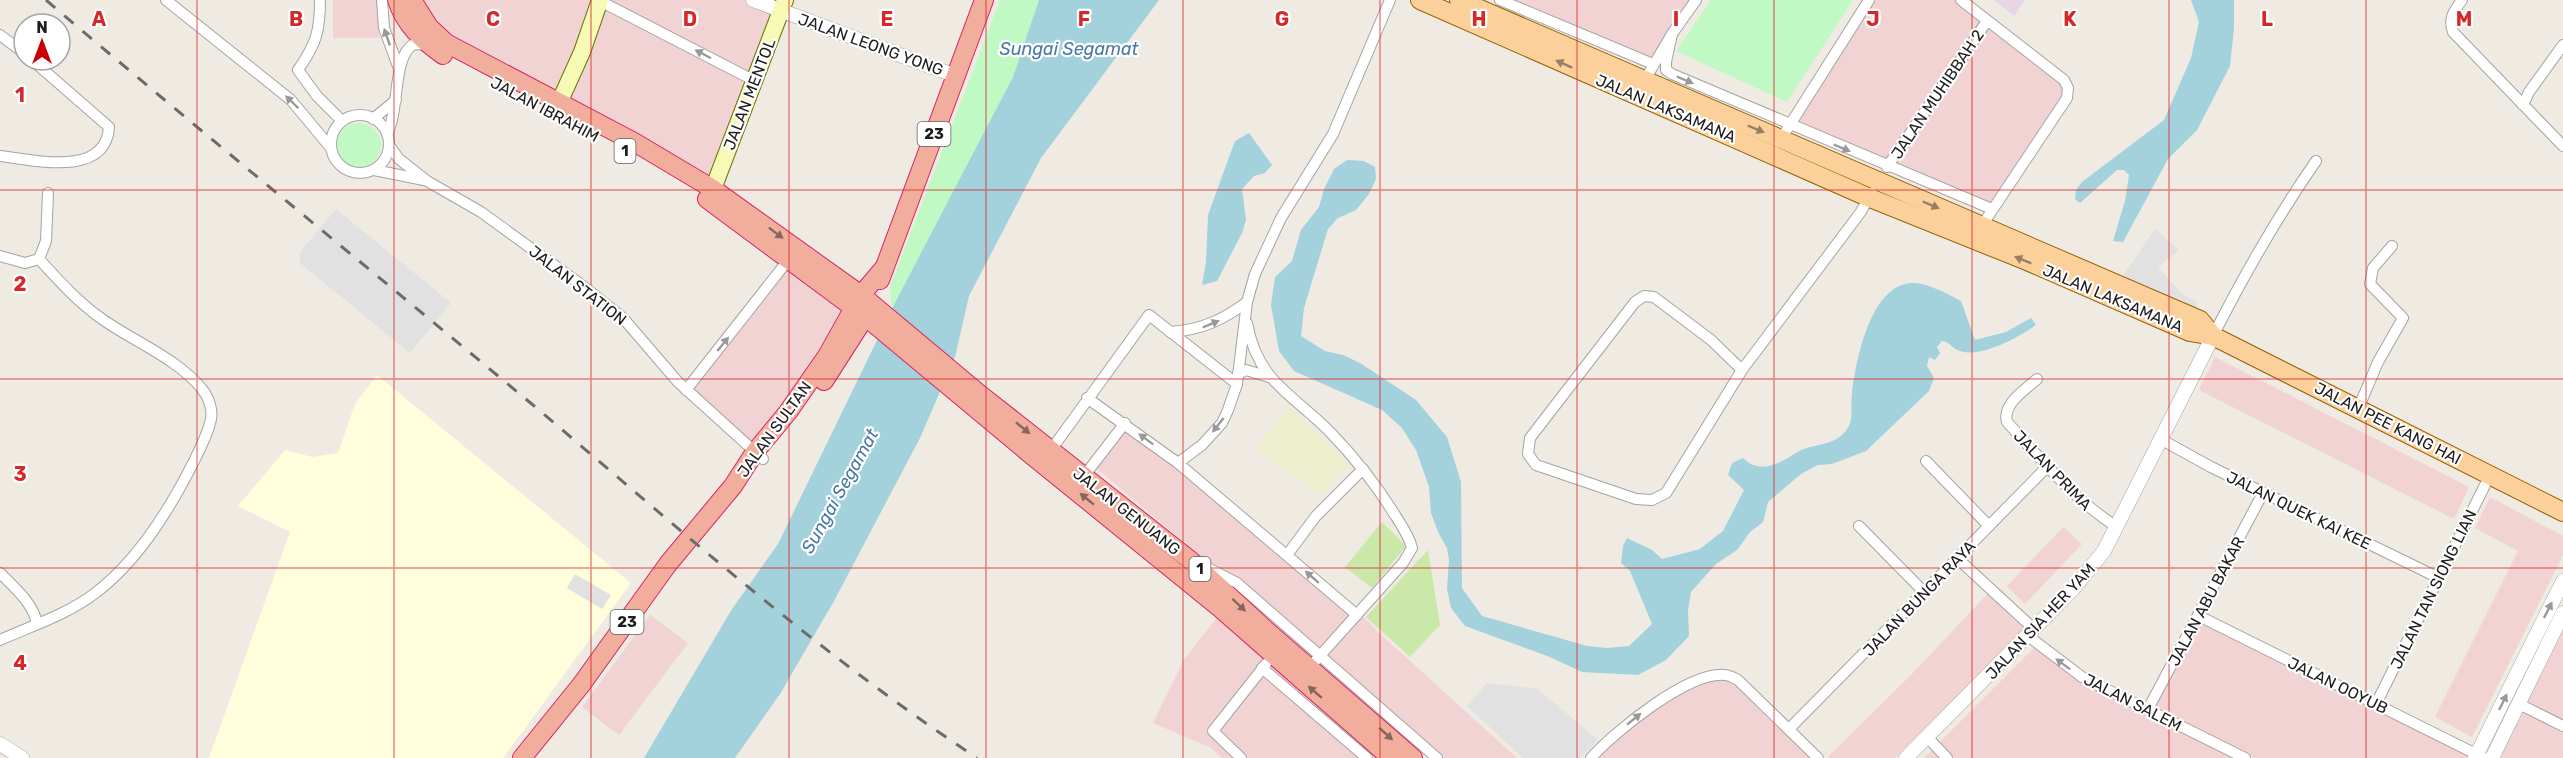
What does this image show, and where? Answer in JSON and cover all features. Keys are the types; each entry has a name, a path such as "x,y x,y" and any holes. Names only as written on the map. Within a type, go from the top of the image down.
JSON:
{"highway":[{"name":"JALAN IBRAHIM","path":"397,0 407,22 429,45 683,184 789,259 870,311"},
{"name":"JALAN IBRAHIM","path":"412,0 429,27 446,43 634,142 713,189 870,311"},
{"name":"JALAN SULTAN","path":"522,758 581,685 668,564 759,456 800,415 870,311 984,0"},
{"name":"JALAN GENUANG","path":"870,311 975,399 1029,453 1132,535 1167,553 1190,560 1315,662 1413,758"},
{"name":"JALAN GENUANG","path":"975,399 1051,450 1134,515 1268,662 1391,758"},
{"path":"1132,535 1137,524 1134,515"}],"main road":[{"path":"559,103 582,52 599,0"},
{"name":"JALAN LAKSAMANA","path":"1420,0 1641,89 1783,140 2190,316 2199,321 2213,336"},
{"name":"JALAN LAKSAMANA","path":"1459,0 1641,89"},
{"name":"JALAN MENTOL","path":"713,189 783,5"},
{"name":"JALAN LAKSAMANA","path":"1878,182 2027,261 2190,332 2213,336"},
{"name":"JALAN PEE KANG HAI","path":"2213,336 2563,512"}],"street":[{"path":"166,0 291,100 330,147 332,155 342,168 358,174 374,170 387,155 403,57 414,44 429,45"},
{"path":"320,0 320,23 316,41 298,70 317,96 342,121"},
{"path":"382,0 384,28 399,73"},
{"path":"599,0 755,81"},
{"name":"JALAN LEONG YONG","path":"753,0 783,5 956,76"},
{"path":"1178,463 1202,445 1222,423 1238,379 1240,344 1247,302 1267,243 1333,134 1390,0"},
{"path":"1500,0 1653,64"},
{"path":"1641,89 1653,64 1696,0"},
{"path":"1783,140 1869,0"},
{"path":"1961,0 2064,80 2068,88 2067,98 1982,227"},
{"path":"2462,0 2453,13 2450,23 2454,32 2563,146"},
{"name":"JALAN MUHIBBAH 2","path":"1742,370 1711,340 1654,297 1644,296 1635,302 1530,438 1528,454 1536,465 1636,499 1652,500 1666,493 1742,370 1878,182 1987,21"},
{"path":"1672,34 1666,70 1783,140 1878,182 1992,209"},
{"path":"2523,105 2529,92 2563,45"},
{"path":"0,156 49,162 86,160 95,156 109,135 109,127 46,72"},
{"path":"373,118 396,100"},
{"path":"330,147 335,128 342,121 354,116 373,118 381,125 388,139"},
{"name":"JALAN STATION","path":"388,139 399,159 427,181 481,212 623,318 686,390 759,456"},
{"path":"2213,336 2282,210 2316,161"},
{"name":"JALAN STATION","path":"374,170 427,181"},
{"path":"39,260 46,241 48,193"},
{"path":"2358,409 2378,362 2403,318 2370,284 2373,268 2392,246"},
{"path":"0,256 25,263 39,260"},
{"path":"686,390 789,259"},
{"path":"0,640 69,610 94,594 119,572 155,529 173,502 200,448 211,418 211,408 204,391 189,375 101,319 73,295 39,260"},
{"path":"1170,332 1209,326 1230,315 1247,302"},
{"path":"1051,450 1149,315 1238,379"},
{"path":"1246,318 1255,353 1269,377 1329,432 1363,469 1386,500 1410,540 1412,548 1403,563 1315,662 1437,758"},
{"name":"JALAN SIA HER YAM","path":"1906,758 2031,633 2093,566 2117,527 2213,336"},
{"path":"1238,379 1246,370 1269,377"},
{"name":"JALAN PRIMA","path":"2037,379 2012,403 2006,418 2007,422 2080,500 2096,514 2117,527"},
{"path":"1088,398 1178,463 1357,615"},
{"path":"1084,476 1125,423"},
{"name":"JALAN QUEK KAI KEE","path":"2162,440 2263,493 2439,578"},
{"path":"1926,461 1989,526"},
{"name":"JALAN BUNGA RAYA","path":"1789,729 2048,466"},
{"path":"1287,555 1316,516 1363,469"},
{"name":"JALAN TAN SIONG LIAN","path":"2376,704 2490,475"},
{"name":"JALAN ABU BAKAR","path":"2148,709 2263,493"},
{"path":"1859,526 1923,591"},
{"name":"JALAN SALEM","path":"1957,558 2031,633 2076,674 2245,758"},
{"path":"0,573 28,604 37,624"},
{"path":"2479,757 2563,581"},
{"path":"2492,758 2563,613"},
{"name":"JALAN OOYUB","path":"2199,616 2479,757"},
{"path":"1241,758 1213,730 1268,662 1366,758"},
{"path":"1594,757 1636,716 1669,695 1715,675 1726,675 1738,680 1818,758"},
{"path":"2518,704 2563,726"},
{"path":"1927,737 1947,758"},
{"path":"0,744 22,758"}],"shaded area":[{"path":"333,0 378,0 379,38 333,38"},
{"path":"420,0 778,0 711,181 451,39 438,28"},
{"path":"1495,0 1701,0 1655,69"},
{"path":"1865,0 1969,0 2069,78 2074,89 2071,101 1997,207 1787,120"},
{"path":"1994,0 2025,0 2014,16"},
{"path":"336,209 451,303 410,353 300,263 300,252"},
{"path":"2155,229 2179,250 2158,267 2181,293 2197,302 2195,313 2122,277"},
{"path":"782,262 847,310 820,355 753,445 686,384"},
{"path":"2215,357 2469,487 2454,519 2199,390"},
{"path":"377,375 631,583 503,758 209,758 290,532 238,506 285,450 312,457 338,453 355,404"},
{"path":"1289,406 1350,465 1319,494 1256,449"},
{"path":"1124,419 1356,609 1377,631 1517,758 1431,758 1234,584 1090,463"},
{"path":"2490,497 2563,536 2563,555 2472,737 2435,717 2518,551 2475,528"},
{"path":"2063,527 2082,544 2025,604 2007,586"},
{"path":"575,574 611,595 602,609 567,588"},
{"path":"1994,587 2031,621 1895,758 1827,758 1911,675"},
{"path":"650,615 688,643 619,735 582,707"},
{"path":"1218,616 1379,758 1222,758 1211,748 1153,723 1183,661"},
{"path":"2193,618 2469,755 2467,758 2255,758 2147,703"},
{"path":"2563,626 2563,758 2498,758"},
{"path":"2035,647 2080,682 2237,758 1924,758"},
{"path":"1726,678 1736,684 1813,758 1596,758 1639,719 1672,697 1714,679"},
{"path":"1487,683 1538,689 1598,740 1580,758 1523,758 1467,706"}],"green space":[{"path":"1000,0 1039,0 1013,77 892,313 890,287"},
{"path":"1711,0 1853,0 1787,102 1676,51"},
{"path":"359,123 374,130 381,145 374,160 359,167 344,160 337,145 344,130"},
{"path":"1382,522 1406,546 1372,588 1345,567"},
{"path":"1428,550 1440,625 1410,657 1366,617"}],"water":[{"name":"Sungai Segamat","path":"1039,0 1159,0 1041,158 969,296 955,357 920,438 834,601 780,694 735,758 644,758 732,609 778,544 898,297 1013,77"},
{"path":"2191,0 2234,0 2230,66 2197,130 2168,159 2123,242 2113,241 2125,201 2129,175 2124,170 2117,170 2080,203 2075,199 2076,190 2082,182 2164,120 2191,58 2199,22"},
{"path":"1249,133 1272,165 1265,173 1254,176 1242,189 1246,220 1242,233 1217,281 1202,285 1206,262 1208,215 1235,141"},
{"path":"1347,160 1364,161 1375,167 1376,179 1369,194 1356,210 1338,218 1328,229 1304,308 1301,336 1325,351 1343,355 1360,363 1416,400 1447,437 1461,482 1462,588 1482,616 1587,646 1607,648 1629,646 1652,624 1630,571 1621,563 1623,546 1627,538 1652,550 1662,559 1700,549 1723,531 1744,490 1728,475 1732,463 1743,458 1759,467 1770,466 1802,450 1830,442 1845,432 1851,418 1854,379 1861,347 1873,314 1882,300 1893,290 1905,284 1918,283 1961,301 1975,340 2006,332 2031,318 2036,325 1998,346 1976,352 1957,350 1942,341 1937,347 1940,353 1935,360 1929,357 1927,366 1934,378 1929,391 1866,451 1832,464 1818,465 1801,474 1768,502 1763,522 1750,532 1737,550 1716,564 1691,592 1688,610 1689,636 1666,660 1638,675 1582,672 1550,657 1465,626 1451,608 1447,589 1449,560 1447,548 1431,513 1429,487 1416,450 1402,428 1382,410 1294,371 1279,351 1271,305 1275,277 1292,261 1301,230 1319,207 1324,189 1334,169"}],"railway":[{"path":"46,0 805,633 918,718 977,758"}]}
